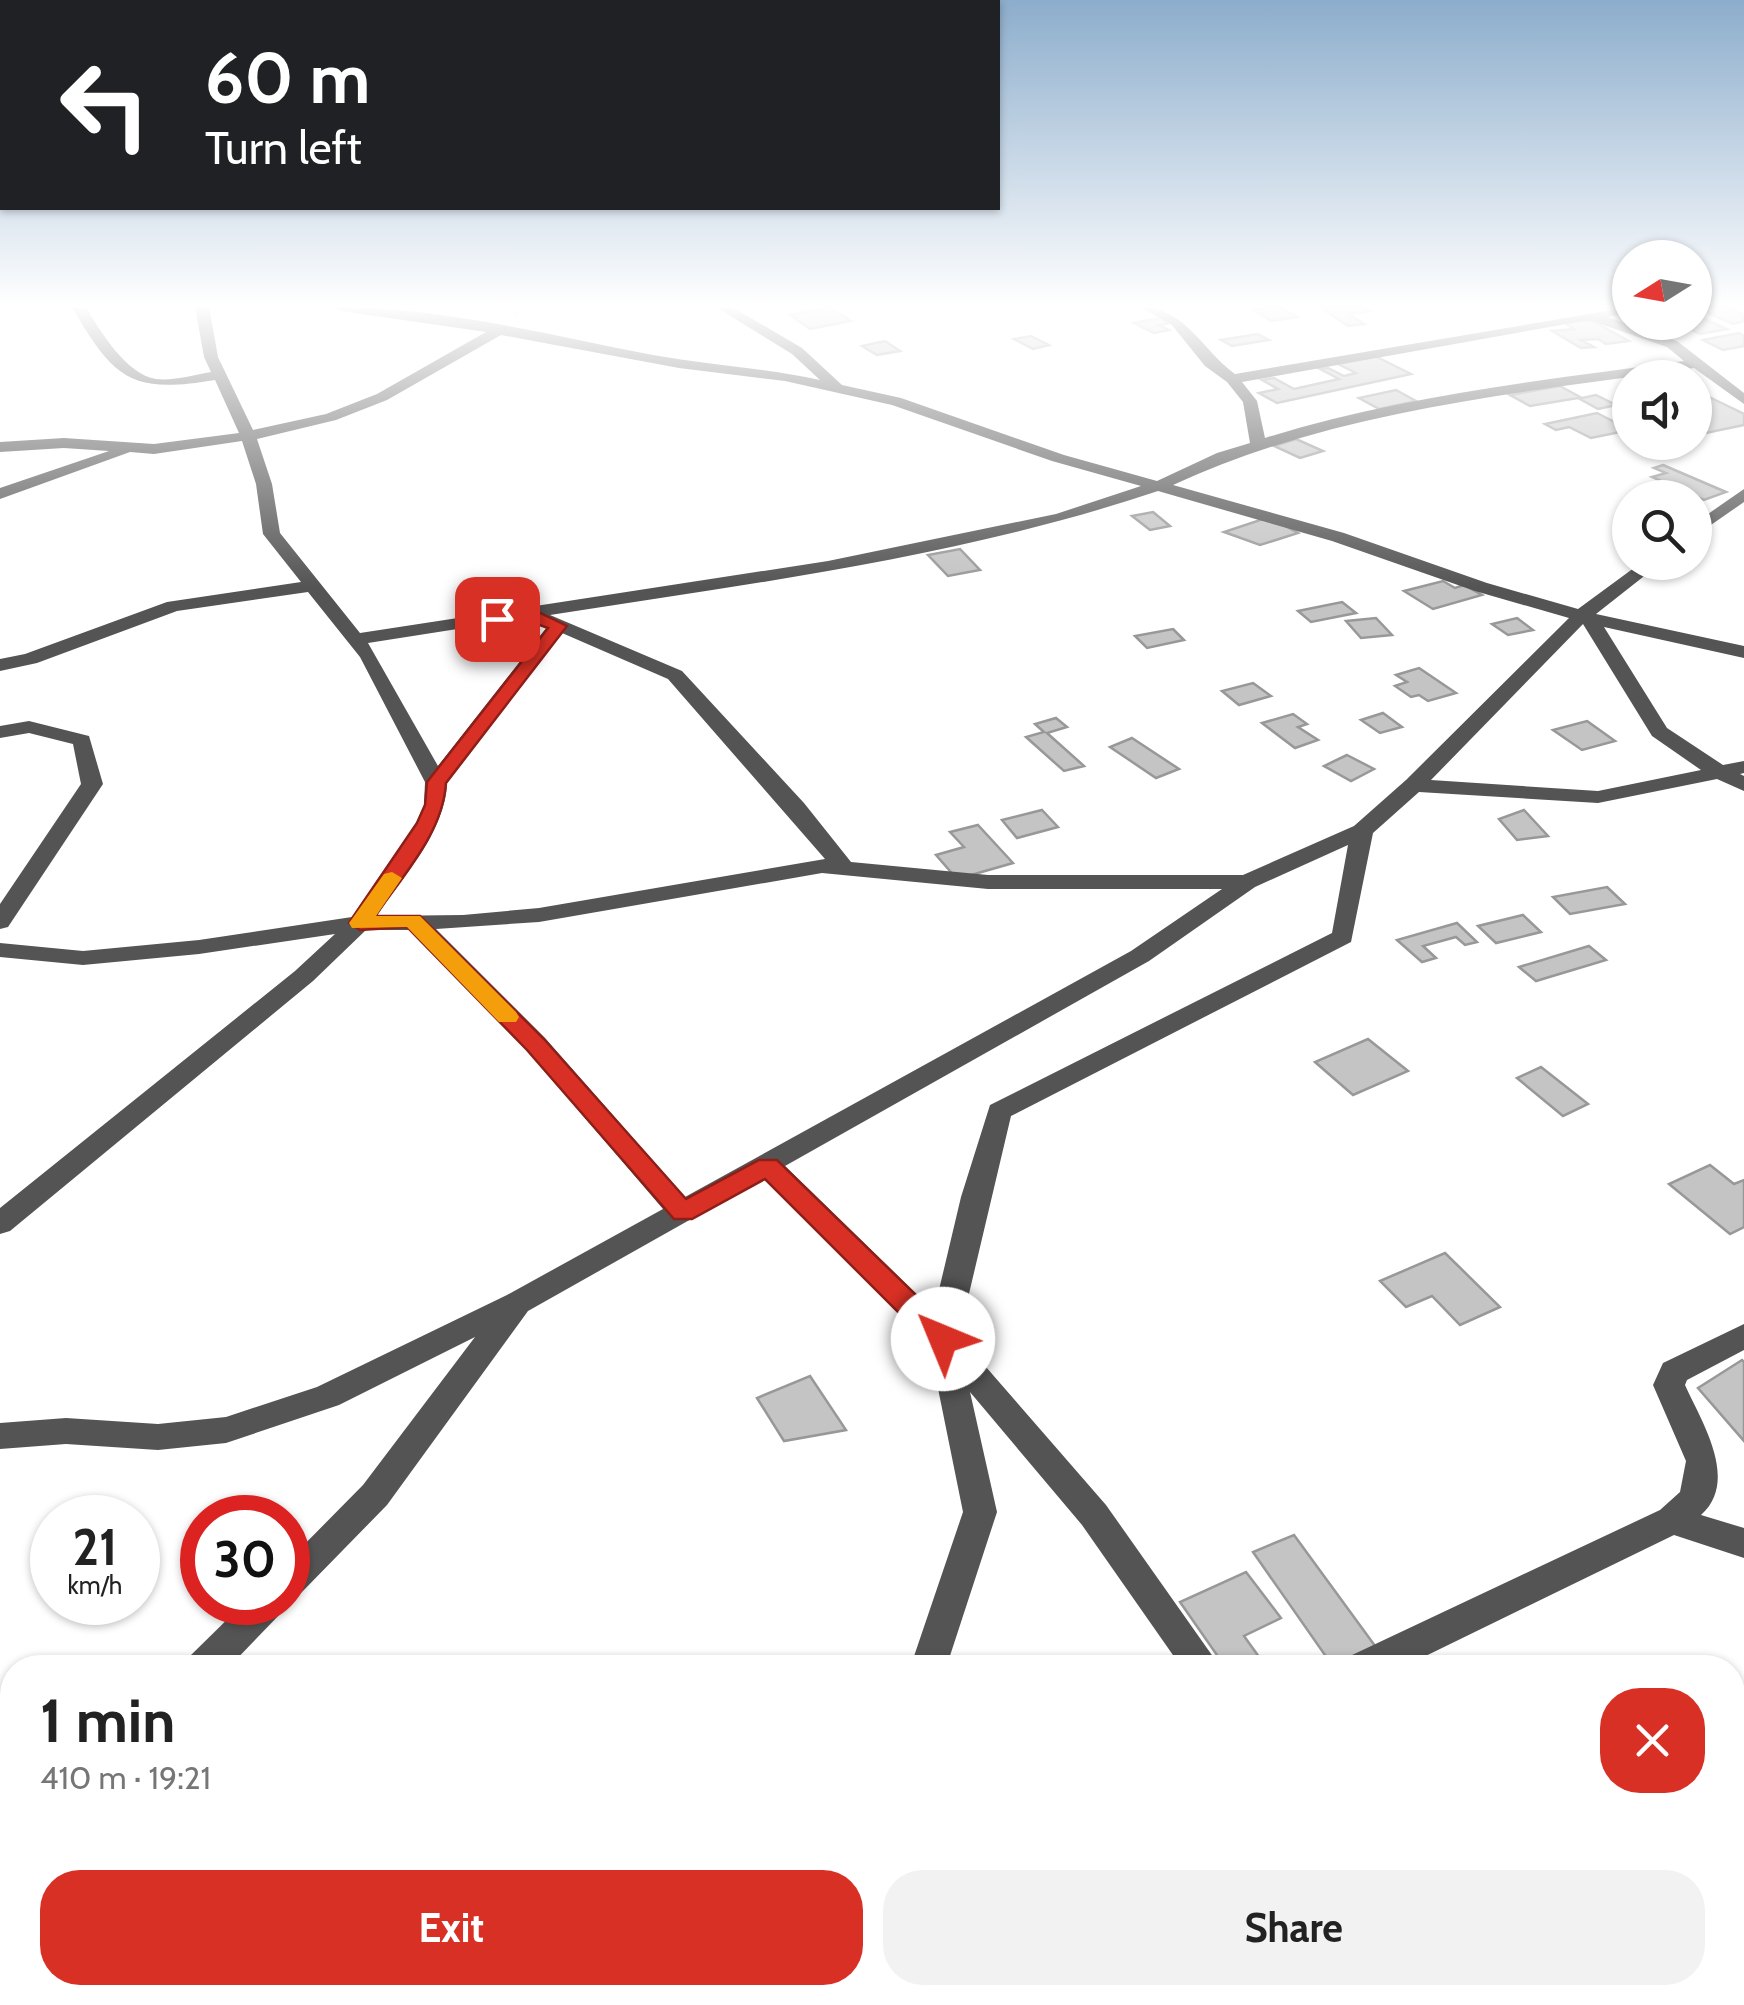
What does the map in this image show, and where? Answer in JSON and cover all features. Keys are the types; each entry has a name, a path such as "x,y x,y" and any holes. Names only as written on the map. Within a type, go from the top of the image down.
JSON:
{"street":[{"path":"0,1224 304,976 360,923 428,823 435,805 436,782 370,656 272,534 264,484 232,401"},
{"path":"0,494 128,450 248,436 330,417 372,401"},
{"path":"894,401 1058,458 1161,485 1585,617 1744,652"},
{"path":"1250,401 1258,444"},
{"path":"356,639 828,566 984,535 1061,518 1161,485 1258,444 1458,401"},
{"path":"0,448 64,443 128,450"},
{"path":"1712,518 1744,494"},
{"path":"0,1436 66,1431 158,1437 226,1430 328,1396 518,1303 1140,956 1247,882 1362,831 1585,617 1631,580"},
{"path":"0,665 30,659 173,606 316,585"},
{"path":"532,614 675,675 844,867"},
{"path":"1585,617 1659,732 1744,785"},
{"path":"436,782 558,626"},
{"path":"0,732 29,726 82,740 92,784 0,922"},
{"path":"1414,785 1598,797 1744,767"},
{"path":"932,1655 980,1512 943,1339 999,1111 1342,937 1362,831"},
{"path":"0,950 83,958 199,947 360,923 462,922 539,915 799,870 844,867 988,882 1247,882"},
{"path":"413,920 536,1044 683,1213"},
{"path":"768,1166 943,1339 1094,1515 1194,1655"},
{"path":"310,1560 374,1495 518,1303"},
{"path":"1390,1655 1672,1520 1696,1499 1702,1461 1668,1386 1674,1372 1744,1336"},
{"path":"1672,1520 1744,1543"},
{"path":"216,1655 245,1625"}],"building":[{"path":"1364,401 1416,401 1379,409"},
{"path":"1520,401 1563,401 1530,406"},
{"path":"1583,401 1607,401 1612,406 1598,409"},
{"path":"1712,401 1744,414 1744,425 1712,432"},
{"path":"1597,413 1612,421 1612,434 1591,438 1569,427 1556,430 1545,424"},
{"path":"1296,439 1323,451 1300,458 1274,446"},
{"path":"1663,465 1698,480 1659,480 1652,477 1666,473 1654,468"},
{"path":"1712,486 1726,492 1712,497"},
{"path":"1153,512 1170,526 1150,530 1132,516"},
{"path":"1269,517 1298,533 1260,545 1224,532"},
{"path":"960,549 980,570 948,576 928,555"},
{"path":"1443,581 1455,588 1464,585 1482,595 1433,609 1404,591"},
{"path":"1342,602 1356,613 1311,622 1298,611"},
{"path":"1376,618 1392,635 1361,638 1346,621"},
{"path":"1517,618 1533,630 1508,635 1492,624"},
{"path":"1173,629 1184,640 1147,648 1135,636"},
{"path":"1419,668 1456,693 1428,701 1419,695 1411,697 1395,686 1407,682 1396,675"},
{"path":"1253,683 1271,696 1239,705 1222,691"},
{"path":"1383,713 1402,727 1380,733 1361,720"},
{"path":"1293,714 1307,724 1298,727 1318,740 1295,748 1262,723"},
{"path":"1056,718 1067,727 1047,733 1084,766 1064,771 1026,737 1044,732 1035,724"},
{"path":"1587,721 1615,741 1582,750 1553,730"},
{"path":"1132,738 1179,769 1156,778 1110,747"},
{"path":"1347,755 1374,769 1351,781 1324,766"},
{"path":"1042,810 1058,827 1017,838 1002,820"},
{"path":"1524,810 1548,836 1517,840 1499,819"},
{"path":"978,825 1013,863 957,879 936,855 964,847 950,832"},
{"path":"1607,887 1625,904 1570,914 1553,897"},
{"path":"1523,915 1541,932 1496,943 1478,926"},
{"path":"1457,923 1477,942 1465,945 1456,937 1423,946 1436,958 1422,962 1397,940"},
{"path":"1589,946 1606,960 1536,981 1519,967"},
{"path":"1368,1039 1408,1071 1353,1095 1315,1062"},
{"path":"1541,1067 1588,1104 1563,1116 1517,1078"},
{"path":"1710,1165 1734,1184 1744,1180 1744,1227 1730,1234 1669,1184"},
{"path":"1445,1253 1500,1307 1460,1325 1432,1296 1406,1307 1380,1281"},
{"path":"1744,1362 1744,1441 1698,1388"},
{"path":"810,1376 846,1430 784,1441 757,1398"},
{"path":"1294,1535 1378,1650 1366,1655 1325,1655 1253,1552"},
{"path":"1246,1572 1281,1618 1244,1636 1258,1655 1217,1655 1180,1602"}],"slow traffic":[{"path":"392,878 360,923 413,920 508,1017"}],"route":[{"path":"497,619 532,614 558,626 436,782 435,805 428,823 360,923 413,920 456,968 536,1044 683,1213 768,1166 943,1339"}]}
